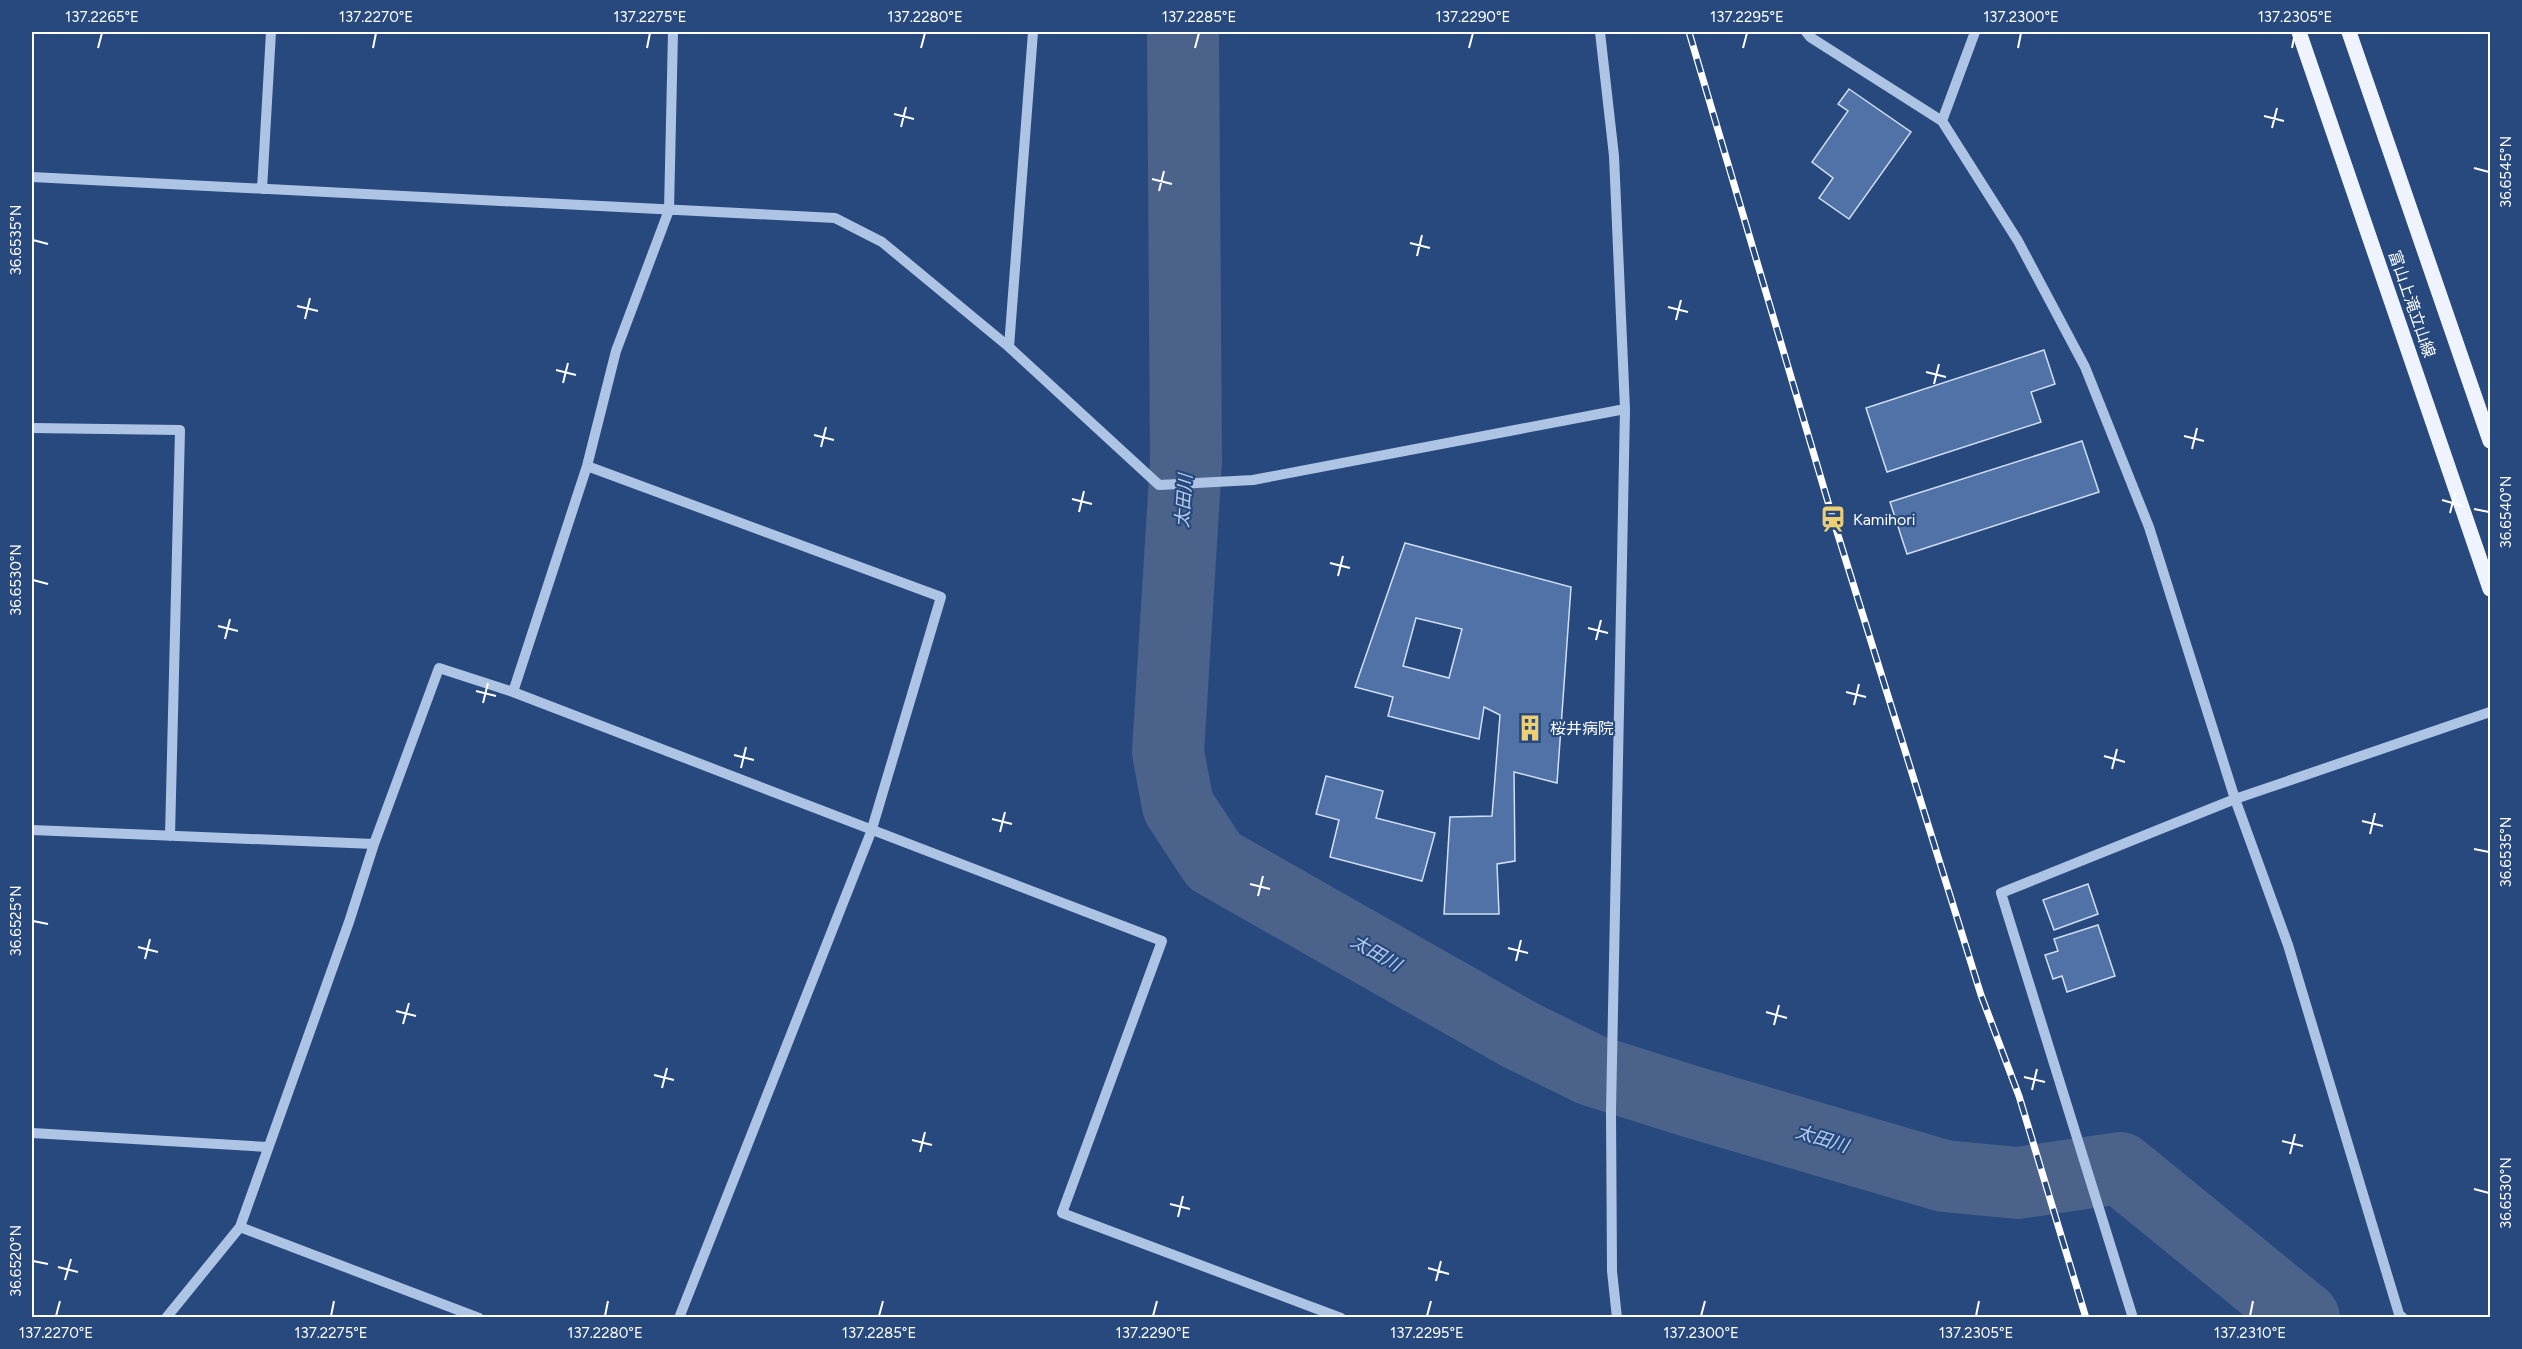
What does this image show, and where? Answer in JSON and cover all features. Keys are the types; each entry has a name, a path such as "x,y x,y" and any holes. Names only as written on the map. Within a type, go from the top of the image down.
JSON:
{"main road":[{"name":"富山上滝立山線","path":"2299,32 2490,589"},
{"name":"富山上滝立山線","path":"2349,32 2490,441"}],"street":[{"path":"262,189 271,32"},
{"path":"513,692 587,466 616,351 669,210 673,32"},
{"path":"1009,347 1033,32"},
{"path":"1600,32 1614,156 1625,409 1611,1111 1612,1271 1617,1317"},
{"path":"1806,32 1810,37 1942,120 2018,242 2085,366 2149,527 2235,799 2288,945 2399,1314 2403,1317"},
{"path":"1942,120 1975,32"},
{"path":"32,177 835,218 882,242 1009,347 1159,485 1253,480 1625,409"},
{"path":"32,428 180,430 170,836"},
{"path":"587,466 942,597 871,831 679,1317"},
{"path":"166,1317 240,1227 345,934 374,844 440,668 513,692 1162,941 1062,1213 1341,1317"},
{"path":"2133,1317 2001,893 2235,799 2490,712"},
{"path":"32,830 374,844"},
{"path":"32,1133 268,1147"},
{"path":"240,1227 479,1317"}],"building":[{"path":"1849,89 1911,132 1849,219 1819,198 1833,178 1812,162 1848,111 1838,104"},
{"path":"2044,350 2055,384 2031,392 2041,422 1887,472 1866,408"},
{"path":"2082,441 2099,492 1907,554 1890,502"},
{"name":"桜井病院","path":"1405,543 1571,587 1557,783 1514,772 1515,861 1497,864 1499,914 1444,914 1450,817 1492,816 1500,715 1484,707 1479,739 1388,716 1393,697 1355,687","holes":["1416,618 1462,629 1449,678 1403,666"]},
{"path":"1326,776 1383,791 1376,818 1435,833 1422,881 1330,857 1339,820 1316,814"},
{"path":"2088,884 2098,914 2054,930 2043,900"},
{"path":"2098,925 2115,976 2067,992 2062,976 2053,979 2045,955 2058,951 2054,939"}],"waterway":[{"name":"太田川","path":"1183,32 1186,462 1168,752 1178,806 1214,861 1520,1035 1591,1070 1944,1176 2018,1183 2120,1168 2304,1318"}],"railway":[{"path":"1689,32 1833,519 1981,995 2019,1096 2086,1318"}],"place":[{"name":"Kamihori","path":"1833,519"},
{"name":"桜井病院","path":"1530,728"}]}
